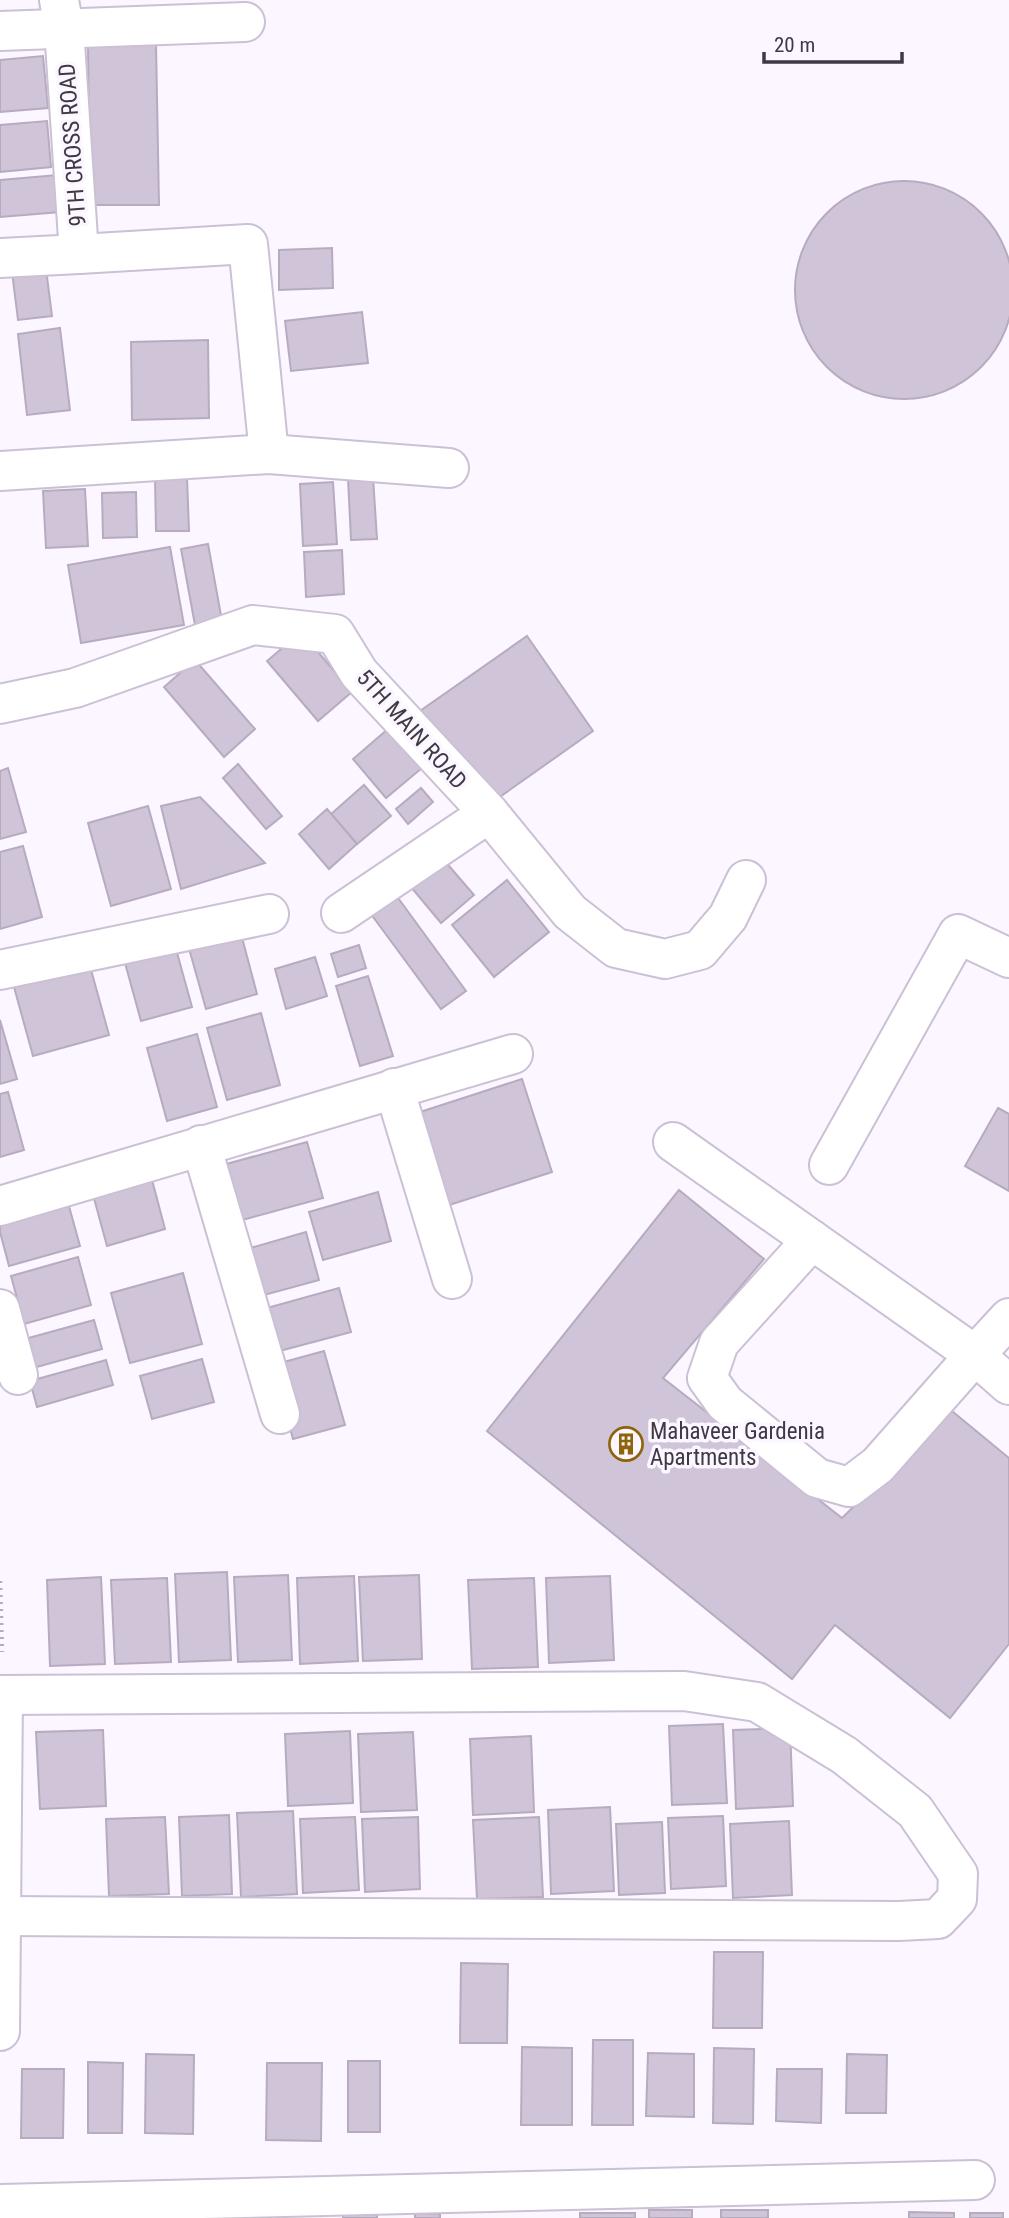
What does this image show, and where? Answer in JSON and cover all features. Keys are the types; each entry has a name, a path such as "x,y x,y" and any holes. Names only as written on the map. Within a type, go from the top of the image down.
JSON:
{"street":[{"path":"0,31 61,14 245,22"},
{"name":"9TH CROSS ROAD","path":"0,258 79,254 61,14"},
{"path":"79,254 248,244 269,454"},
{"path":"0,471 269,454 449,468"},
{"name":"5TH MAIN ROAD","path":"0,704 75,688 253,625 335,634 359,673 489,813 570,912 616,948 665,959 700,950 728,917 746,880"},
{"path":"341,913 489,813"},
{"path":"0,970 269,914"},
{"path":"830,1165 958,934 1009,958"},
{"path":"0,1206 513,1054"},
{"path":"394,1088 452,1279"},
{"path":"673,1142 975,1356 1009,1385"},
{"path":"201,1145 280,1414"},
{"path":"812,1240 719,1343 707,1378 725,1403 817,1478 849,1487 878,1465 1009,1318"},
{"path":"0,1309 18,1375"},
{"path":"0,1916 899,1921 939,1919 957,1899 958,1874 915,1811 844,1755 757,1702 684,1691 1,1695 0,1916 0,2031"},
{"path":"0,2204 975,2180"}],"path":[{"path":"0,1581 1,1695"}],"building":[{"path":"156,44 159,205 90,205 88,45"},
{"path":"43,56 48,108 0,112 0,60"},
{"path":"47,121 51,167 0,172 0,125"},
{"path":"57,175 60,212 0,217 0,180"},
{"path":"904,181 925,183 946,190 981,213 1004,248 1011,269 1011,311 1004,332 981,367 946,390 925,397 904,399 883,397 862,390 827,367 804,332 797,311 795,290 797,269 804,248 827,213 862,190 883,183"},
{"path":"332,248 333,288 279,290 279,250"},
{"path":"46,269 52,316 18,320 12,272"},
{"path":"362,312 368,363 291,371 285,321"},
{"path":"60,328 70,410 27,415 18,334"},
{"path":"208,340 209,418 132,420 131,342"},
{"path":"187,477 189,531 156,531 155,478"},
{"path":"373,477 377,539 351,540 348,478"},
{"path":"333,482 337,544 303,546 300,484"},
{"path":"85,489 88,546 46,548 43,491"},
{"path":"136,492 137,537 103,538 102,493"},
{"path":"208,544 222,621 195,625 181,549"},
{"path":"170,547 184,625 81,643 68,565"},
{"path":"342,550 344,594 306,597 304,552"},
{"path":"301,632 352,692 318,721 267,661"},
{"path":"527,636 593,731 487,806 420,711"},
{"path":"195,660 255,729 224,757 164,687"},
{"path":"388,729 422,768 386,798 353,759"},
{"path":"238,764 282,816 266,829 223,778"},
{"path":"8,768 26,832 0,839 0,771"},
{"path":"364,785 391,816 357,844 331,814"},
{"path":"421,788 433,802 408,824 396,809"},
{"path":"200,797 265,863 181,889 161,806"},
{"path":"148,806 171,889 111,906 88,823"},
{"path":"327,809 357,844 329,869 299,834"},
{"path":"23,846 42,917 0,929 0,852"},
{"path":"443,859 474,895 441,923 411,887"},
{"path":"507,880 549,932 494,977 452,925"},
{"path":"393,891 466,991 441,1009 368,910"},
{"path":"240,930 257,994 206,1009 188,945"},
{"path":"359,945 366,968 338,977 331,954"},
{"path":"176,949 192,1007 141,1021 125,963"},
{"path":"315,957 327,996 286,1009 275,969"},
{"path":"90,966 109,1035 33,1056 14,987"},
{"path":"368,976 393,1056 360,1066 336,986"},
{"path":"261,1013 280,1085 227,1100 207,1028"},
{"path":"0,1020 17,1079 0,1084"},
{"path":"197,1034 217,1107 167,1121 147,1048"},
{"path":"522,1079 552,1172 440,1208 411,1115"},
{"path":"8,1092 24,1150 0,1157 0,1094"},
{"path":"998,1108 1009,1114 1009,1191 965,1166"},
{"path":"307,1142 323,1198 235,1222 219,1166"},
{"path":"151,1176 165,1229 107,1246 92,1191"},
{"name":"Mahaveer Gardenia Apartments","path":"679,1190 764,1259 663,1378 842,1518 952,1411 1009,1458 1009,1644 950,1718 835,1625 792,1679 487,1431"},
{"path":"378,1192 391,1241 323,1260 309,1212"},
{"path":"67,1199 80,1246 9,1266 0,1232 0,1218"},
{"path":"306,1232 319,1280 253,1298 240,1251"},
{"path":"78,1257 91,1305 24,1324 11,1276"},
{"path":"183,1273 202,1344 130,1363 111,1293"},
{"path":"339,1288 351,1332 272,1353 260,1310"},
{"path":"94,1320 102,1349 33,1368 25,1339"},
{"path":"324,1351 345,1425 293,1439 273,1365"},
{"path":"202,1359 214,1402 152,1419 140,1376"},
{"path":"106,1360 113,1385 37,1407 30,1381"},
{"path":"227,1572 231,1660 179,1662 175,1574"},
{"path":"288,1575 292,1660 238,1662 234,1577"},
{"path":"419,1575 422,1659 363,1661 359,1577"},
{"path":"354,1576 358,1661 300,1664 297,1578"},
{"path":"610,1576 614,1660 549,1663 546,1578"},
{"path":"101,1577 105,1664 50,1666 47,1580"},
{"path":"167,1578 171,1662 115,1664 111,1580"},
{"path":"534,1578 538,1667 472,1669 468,1580"},
{"path":"723,1724 727,1803 672,1805 669,1726"},
{"path":"790,1728 793,1806 736,1809 733,1730"},
{"path":"103,1730 106,1806 40,1809 36,1732"},
{"path":"350,1731 353,1803 288,1806 285,1734"},
{"path":"413,1732 417,1810 361,1812 358,1734"},
{"path":"531,1736 534,1812 473,1815 470,1739"},
{"path":"610,1807 614,1891 551,1894 548,1810"},
{"path":"293,1811 297,1894 241,1897 237,1813"},
{"path":"229,1815 232,1894 182,1896 179,1817"},
{"path":"723,1816 726,1886 671,1889 668,1818"},
{"path":"165,1817 169,1894 109,1896 106,1819"},
{"path":"355,1817 359,1890 303,1893 300,1819"},
{"path":"418,1817 420,1889 365,1892 362,1819"},
{"path":"539,1817 543,1897 477,1899 473,1820"},
{"path":"789,1821 792,1895 733,1898 730,1824"},
{"path":"662,1822 665,1893 619,1895 616,1824"},
{"path":"714,1952 763,1952 762,2028 713,2028"},
{"path":"461,1963 508,1964 507,2043 460,2043"},
{"path":"593,2040 633,2040 633,2125 592,2125"},
{"path":"522,2047 572,2048 572,2125 521,2125"},
{"path":"714,2048 754,2049 753,2124 713,2123"},
{"path":"648,2053 694,2054 694,2117 646,2116"},
{"path":"146,2054 194,2055 193,2134 145,2133"},
{"path":"847,2054 887,2055 886,2113 846,2113"},
{"path":"348,2061 380,2061 380,2132 348,2132"},
{"path":"88,2062 123,2063 122,2133 88,2133"},
{"path":"267,2063 322,2063 321,2141 266,2140"},
{"path":"22,2069 64,2069 63,2138 21,2138"},
{"path":"777,2069 822,2069 821,2123 776,2121"},
{"path":"649,2210 692,2210 692,2218 649,2218"},
{"path":"721,2210 768,2210 768,2218 721,2218"},
{"path":"909,2212 954,2213 954,2218 909,2218"},
{"path":"415,2213 440,2214 440,2218 415,2218"},
{"path":"580,2213 635,2213 635,2218 580,2218"},
{"path":"970,2213 1003,2213 1003,2218 970,2218"},
{"path":"343,2215 377,2215 377,2218 343,2218"}],"place":[{"name":"Mahaveer Gardenia Apartments","path":"626,1444"}]}
